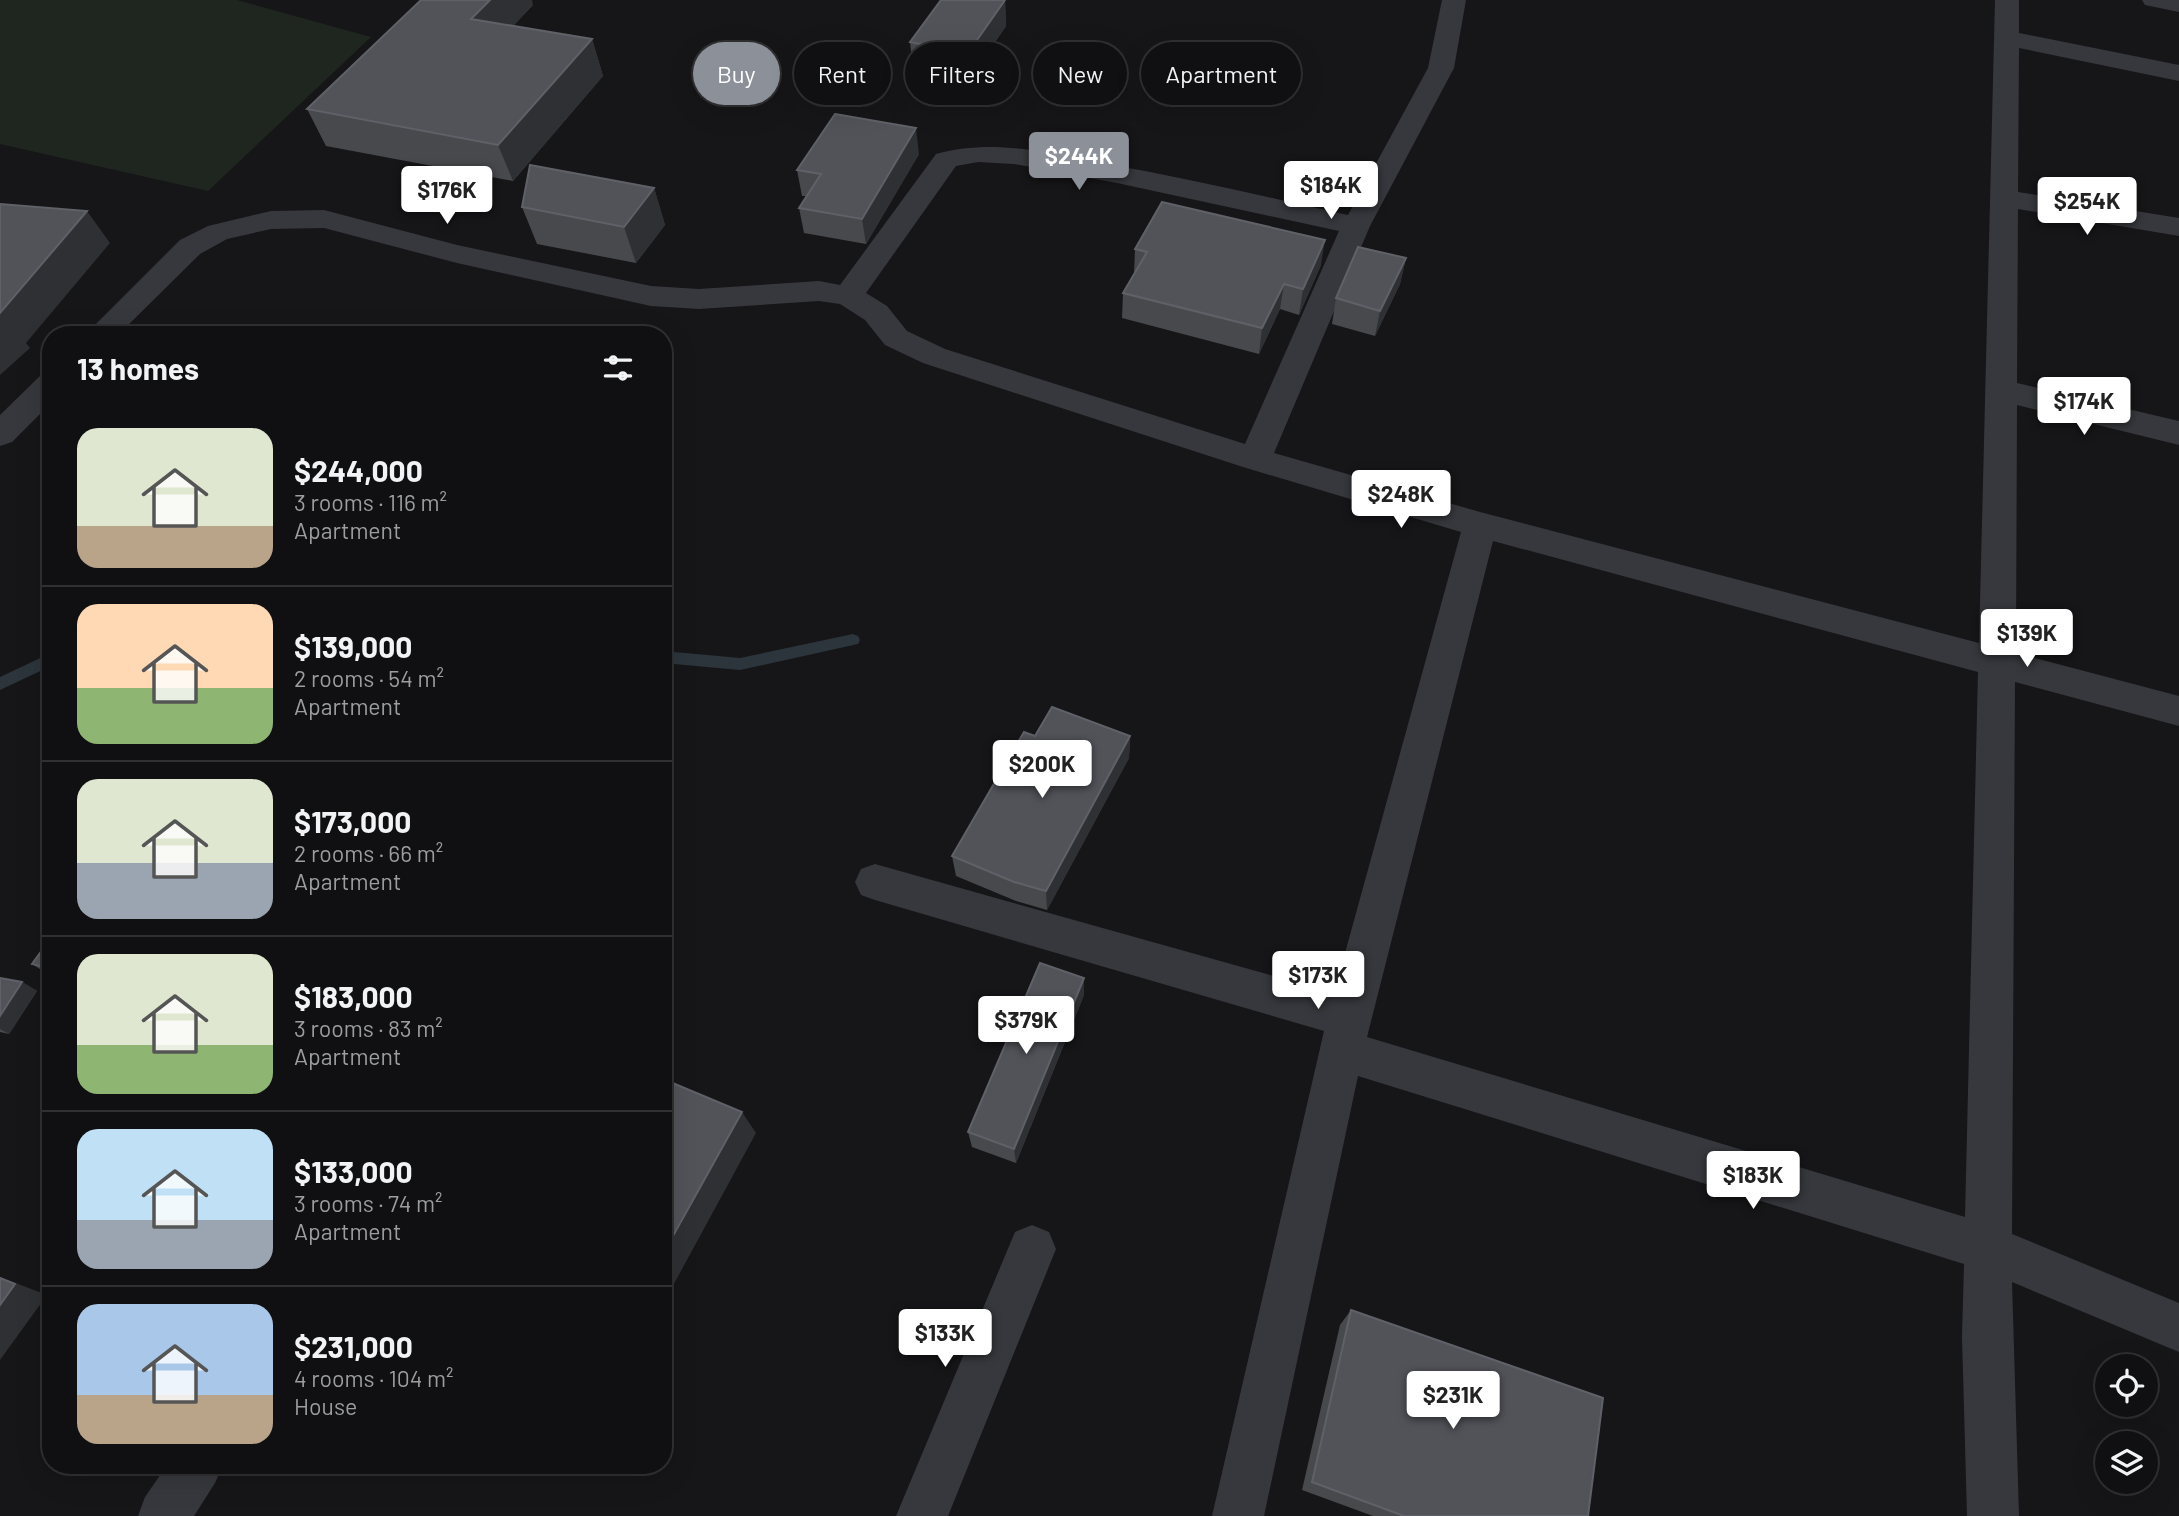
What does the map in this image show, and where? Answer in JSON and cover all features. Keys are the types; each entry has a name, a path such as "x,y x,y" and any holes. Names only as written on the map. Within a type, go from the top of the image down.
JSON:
{"street":[{"path":"1255,459 1356,226 1441,68 1454,0"},
{"path":"1993,1516 1987,1337 2007,0"},
{"path":"2154,0 2179,5"},
{"path":"2006,38 2179,73"},
{"path":"848,296 946,160 960,155 1024,158 1164,182 1356,226"},
{"path":"2004,198 2179,227"},
{"path":"109,326 190,247 218,232 271,220 324,219 457,254 651,296 699,299 819,291 848,296 876,313 896,338 934,356 1255,459 1480,525 2179,711"},
{"path":"2002,390 2179,433"},
{"path":"0,434 42,393"},
{"path":"1238,1516 1346,1034 1480,525"},
{"path":"875,882 1346,1034 1989,1248 2179,1328"},
{"path":"922,1516 1032,1248"},
{"path":"164,1516 191,1474"}],"shaded area":[{"path":"0,0 237,0 371,37 208,191 0,144"}],"building":[{"path":"421,0 490,0 471,19 592,39 498,145 307,109"},
{"path":"941,0 1005,0 976,42 910,42"},
{"path":"835,114 916,128 862,219 799,208 821,174 797,170"},
{"path":"530,165 654,188 624,227 522,207"},
{"path":"1162,202 1325,240 1303,289 1284,284 1262,328 1123,293 1147,252 1135,249"},
{"path":"0,204 87,211 0,313"},
{"path":"1358,247 1406,258 1380,311 1336,298"},
{"path":"1052,707 1130,736 1046,891 1014,882 952,856 1024,732 1035,736"},
{"path":"42,950 42,967 32,964"},
{"path":"1040,963 1084,978 1014,1149 968,1132"},
{"path":"0,978 22,982 0,1016"},
{"path":"672,1083 742,1112 672,1238"},
{"path":"0,1278 15,1284 0,1305"},
{"path":"1351,1310 1603,1398 1588,1516 1404,1516 1312,1482"}],"waterway":[{"path":"672,658 740,664 853,640"},
{"path":"0,684 42,663"}]}
